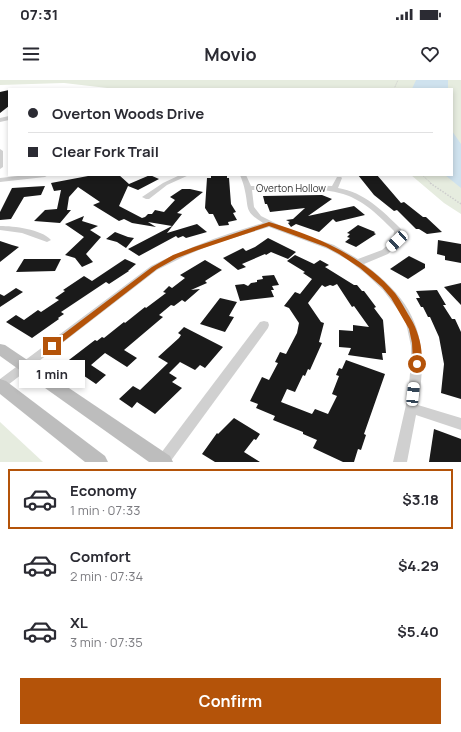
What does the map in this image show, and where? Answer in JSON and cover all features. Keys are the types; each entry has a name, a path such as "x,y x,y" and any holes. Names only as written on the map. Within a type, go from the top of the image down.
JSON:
{"main road":[{"path":"0,349 163,462"},
{"path":"0,385 99,462"}],"street":[{"path":"0,152 0,167"},
{"path":"0,180 36,176"},
{"path":"146,196 165,184 184,176"},
{"path":"243,176 248,188 249,205 253,212 269,224 328,246 357,263 384,285 394,296 413,328 416,343 417,364 400,462"},
{"name":"Overton Hollow","path":"334,189 339,178"},
{"name":"Overton Hollow","path":"248,188 334,189 352,194 372,207 398,231 397,241 385,252 357,263"},
{"path":"0,385 154,268 196,248 269,224"},
{"path":"0,228 16,228 31,232 47,240"},
{"path":"163,462 264,326"},
{"path":"410,408 461,424"}],"path":[{"path":"423,176 427,181 461,204"}],"shaded area":[{"path":"0,80 461,80 461,214 444,203 412,176 453,176 453,88 107,88 64,83 0,85"},
{"path":"0,422 43,462 0,462"}],"water":[{"path":"416,80 448,80 448,88 412,88"},
{"path":"453,132 461,144 461,188 446,176 453,176"}],"building":[{"path":"8,90 8,107 0,113 0,92"},
{"path":"88,176 120,176 129,184 148,176 152,176 159,179 138,190 128,186 119,206 142,218 148,214 152,214 155,210 164,212 175,200 170,197 182,189 203,192 177,213 182,214 167,233 197,224 207,232 186,238 183,236 178,238 176,236 139,256 128,249 172,226 148,222 156,227 132,223 124,219 119,221 93,205 100,202 78,187 69,197 67,210 71,210 60,223 34,221 45,210 57,209 61,190 54,191 51,183"},
{"path":"211,176 227,176 227,178 229,178 231,204 236,212 233,213 237,220 228,222 229,225 219,226 213,214 209,214 205,208 207,178 211,178"},
{"path":"359,176 378,176 401,203 404,202 423,217 426,217 442,232 427,234 419,229 416,229 397,210 394,211 374,195"},
{"path":"45,186 41,195 24,197 11,219 0,220 0,212 12,188"},
{"path":"322,195 332,199 308,216 354,206 365,215 336,222 333,219 319,232 296,224 291,227 288,223 290,222 286,220 293,219 305,208 270,212 267,204 265,204 263,196"},
{"path":"84,216 82,221 98,226 90,230 101,237 86,254 93,262 82,267 75,258 65,255 84,237 65,224"},
{"path":"358,225 375,232 374,233 376,234 356,247 345,242 350,238 347,237 350,234 347,233"},
{"path":"115,232 134,238 126,248 117,242 106,239"},
{"path":"268,238 296,252 288,259 271,252 242,264 246,267 238,270 223,258 243,248 246,251 255,247"},
{"path":"438,240 461,244 461,263 445,260 445,256 437,254"},
{"path":"0,241 19,247 0,262"},
{"path":"295,255 314,264 320,260 329,265 325,267 354,285 357,285 362,291 364,291 376,307 374,308 383,320 386,353 382,353 383,360 348,355 351,348 339,347 339,330 353,331 353,325 369,327 354,306 352,307 337,284 325,287 322,285 308,303 321,322 324,323 319,342 322,343 310,370 308,369 305,376 303,375 295,392 287,389 281,402 312,414 315,409 328,414 337,396 332,394 339,376 336,375 339,368 342,369 346,360 385,374 364,434 366,435 361,450 358,449 354,462 343,462 313,448 317,440 303,434 303,432 273,420 275,416 256,408 258,404 250,401 262,377 269,380 278,363 275,362 280,352 286,354 297,333 299,323 289,308 284,306 295,292 300,294 312,279 303,273 305,272 287,261"},
{"path":"409,256 425,264 425,268 408,279 390,269"},
{"path":"24,259 61,259 55,271 16,272"},
{"path":"125,259 136,264 129,271 109,284 106,282 61,312 64,314 58,318 59,319 32,338 6,322 16,315 24,320 38,310 41,312 59,300 55,298 65,291 63,290 84,276 92,281"},
{"path":"205,260 222,270 205,281 207,283 191,290 200,289 185,302 182,300 174,306 171,305 159,315 163,317 124,350 137,358 127,367 105,353 91,365 106,375 96,384 65,363 95,340 97,341 102,337 104,338 145,307 146,308 166,293 163,292 169,286 172,288 185,278 180,275"},
{"path":"274,275 279,285 272,286 274,290 271,290 274,297 240,301 235,285 244,284 248,286 251,283 257,282 257,280 263,279 262,276"},
{"path":"461,283 461,305 444,287"},
{"path":"16,288 23,292 0,307 0,294 4,296"},
{"path":"437,290 446,305 443,305 452,319 455,319 461,332 461,399 441,393 444,364 439,337 430,317 428,317 416,298 420,298 416,291"},
{"path":"220,298 237,302 229,316 234,317 225,332 200,324"},
{"path":"184,327 223,347 205,368 200,365 195,370 180,362 169,373 177,378 172,382 182,388 155,414 137,402 132,408 119,399 133,386 140,390 168,363 158,357 179,338 181,335 178,333"},
{"path":"234,418 260,434 244,452 260,462 215,462 202,454 217,433 218,434"},
{"path":"434,429 461,439 461,462 429,462"}],"route":[{"path":"52,346 154,268 196,248 269,224 342,252 362,266 384,285 394,296 413,328 416,343 417,364"}]}
